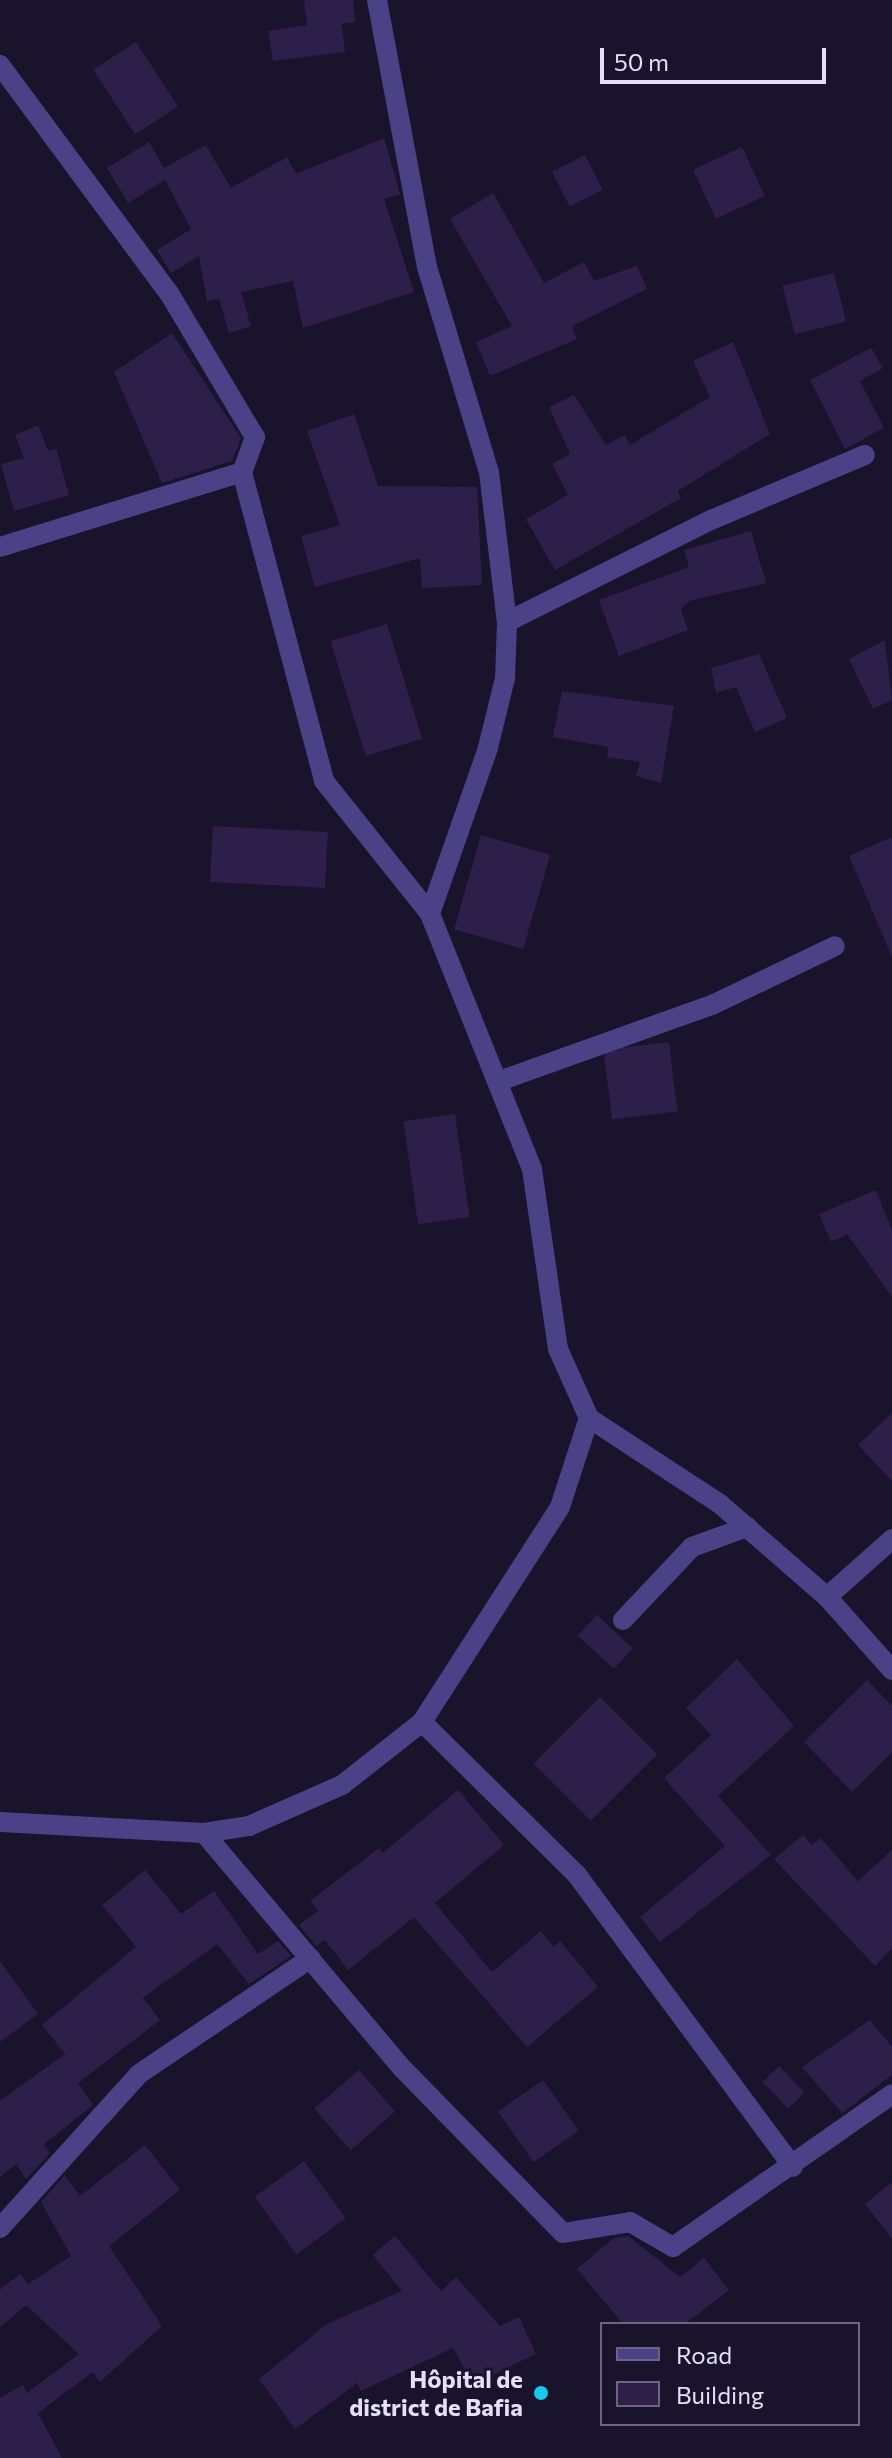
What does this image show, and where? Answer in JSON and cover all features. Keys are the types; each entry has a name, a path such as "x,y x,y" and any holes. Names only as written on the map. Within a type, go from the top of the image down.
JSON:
{"street":[{"path":"377,0 427,267 489,472 507,622 505,678 488,748 430,914"},
{"path":"0,65 169,293 255,437 242,472 324,781 430,914 502,1080 546,1229 558,1349 589,1418 747,1527 827,1597 892,1670"},
{"path":"507,622 711,520 865,455"},
{"path":"0,547 242,472"},
{"path":"502,1080 712,1005 835,946"},
{"path":"0,1822 204,1833 249,1826 342,1785 422,1722 560,1507 589,1418"},
{"path":"623,1620 692,1547 747,1527"},
{"path":"827,1597 892,1539"},
{"path":"422,1722 577,1875 793,2167"},
{"path":"204,1833 403,2069 563,2233 630,2222 673,2247 793,2167 892,2094"},
{"path":"0,2228 139,2074 311,1958"}],"building":[{"path":"304,0 353,0 355,22 342,24 345,52 273,61 268,31 307,25"},
{"path":"136,42 178,107 135,134 93,70"},
{"path":"384,138 400,194 384,199 414,292 303,328 293,281 241,292 251,326 229,333 219,299 207,301 199,256 171,273 157,250 191,229 165,180 128,203 107,168 149,142 164,168 206,145 231,188 287,157 296,174"},
{"path":"742,147 765,196 716,219 693,170"},
{"path":"585,155 603,190 570,207 552,172"},
{"path":"493,193 544,283 584,262 594,281 637,266 647,289 572,326 577,339 490,376 476,342 512,326 450,219"},
{"path":"834,273 846,322 795,334 783,286"},
{"path":"172,333 241,438 232,461 162,483 114,372"},
{"path":"733,342 770,434 678,491 681,498 555,570 526,519 568,495 552,464 570,454 549,407 574,395 606,445 625,435 630,445 710,397 693,361"},
{"path":"871,348 883,368 860,381 884,428 845,449 810,380"},
{"path":"354,414 378,486 477,487 482,585 422,588 420,558 315,587 301,536 340,525 307,431"},
{"path":"38,425 48,451 56,448 69,495 14,511 1,464 24,458 15,435"},
{"path":"751,531 766,583 689,601 681,609 688,630 619,656 599,600 689,567 684,550"},
{"path":"387,624 422,739 366,756 331,641"},
{"path":"885,640 892,700 873,709 849,659"},
{"path":"759,654 787,718 755,732 736,687 716,693 711,668"},
{"path":"562,691 674,706 661,783 636,776 640,762 607,757 608,747 553,737"},
{"path":"213,826 328,832 325,888 210,882"},
{"path":"481,835 550,855 523,949 454,929"},
{"path":"892,837 892,957 849,856"},
{"path":"669,1042 678,1111 612,1120 603,1050"},
{"path":"455,1114 469,1217 418,1224 404,1121"},
{"path":"876,1190 892,1231 892,1297 847,1234 831,1242 819,1214"},
{"path":"892,1413 892,1481 858,1445"},
{"path":"597,1615 633,1648 614,1669 578,1635"},
{"path":"737,1659 794,1726 718,1796 771,1855 660,1942 640,1917 725,1846 664,1778 711,1735 686,1708"},
{"path":"867,1680 892,1706 892,1752 852,1792 804,1742"},
{"path":"600,1697 657,1754 591,1821 534,1763"},
{"path":"458,1790 504,1845 435,1903 492,1972 541,1931 554,1947 560,1941 598,1987 527,2047 414,1917 348,1970 325,1940 316,1946 299,1925 318,1911 310,1901 379,1848 383,1853"},
{"path":"803,1835 812,1845 821,1838 858,1881 892,1850 892,1948 875,1966 774,1859"},
{"path":"145,1870 181,1914 214,1891 258,1954 278,1941 291,1956 249,1984 217,1944 143,1998 160,2020 78,2083 93,2105 44,2144 50,2153 26,2179 16,2164 0,2177 0,2101 65,2054 42,2025 136,1947 102,1905"},
{"path":"0,1961 38,2014 0,2042"},
{"path":"870,2020 892,2047 892,2075 842,2113 802,2067"},
{"path":"779,2066 805,2093 788,2109 762,2082"},
{"path":"359,2070 395,2112 351,2150 314,2109"},
{"path":"543,2080 579,2131 534,2162 498,2112"},
{"path":"145,2145 180,2190 109,2246 162,2326 100,2382 93,2372 38,2413 62,2458 0,2458 0,2398 23,2385 27,2393 79,2354 26,2305 0,2327 0,2289 20,2274 28,2284 71,2256 41,2202 65,2175 80,2196"},
{"path":"304,2161 346,2218 296,2254 255,2197"},
{"path":"892,2182 892,2239 865,2204"},
{"path":"395,2236 441,2291 456,2277 500,2326 519,2317 536,2354 473,2384 453,2348 361,2391 357,2383 295,2429 259,2379 327,2324 402,2291 373,2255"},
{"path":"628,2236 680,2277 704,2258 729,2290 688,2322 621,2322 577,2269 614,2238"}],"place":[{"name":"Hôpital de district de Bafia","path":"541,2393"}]}
